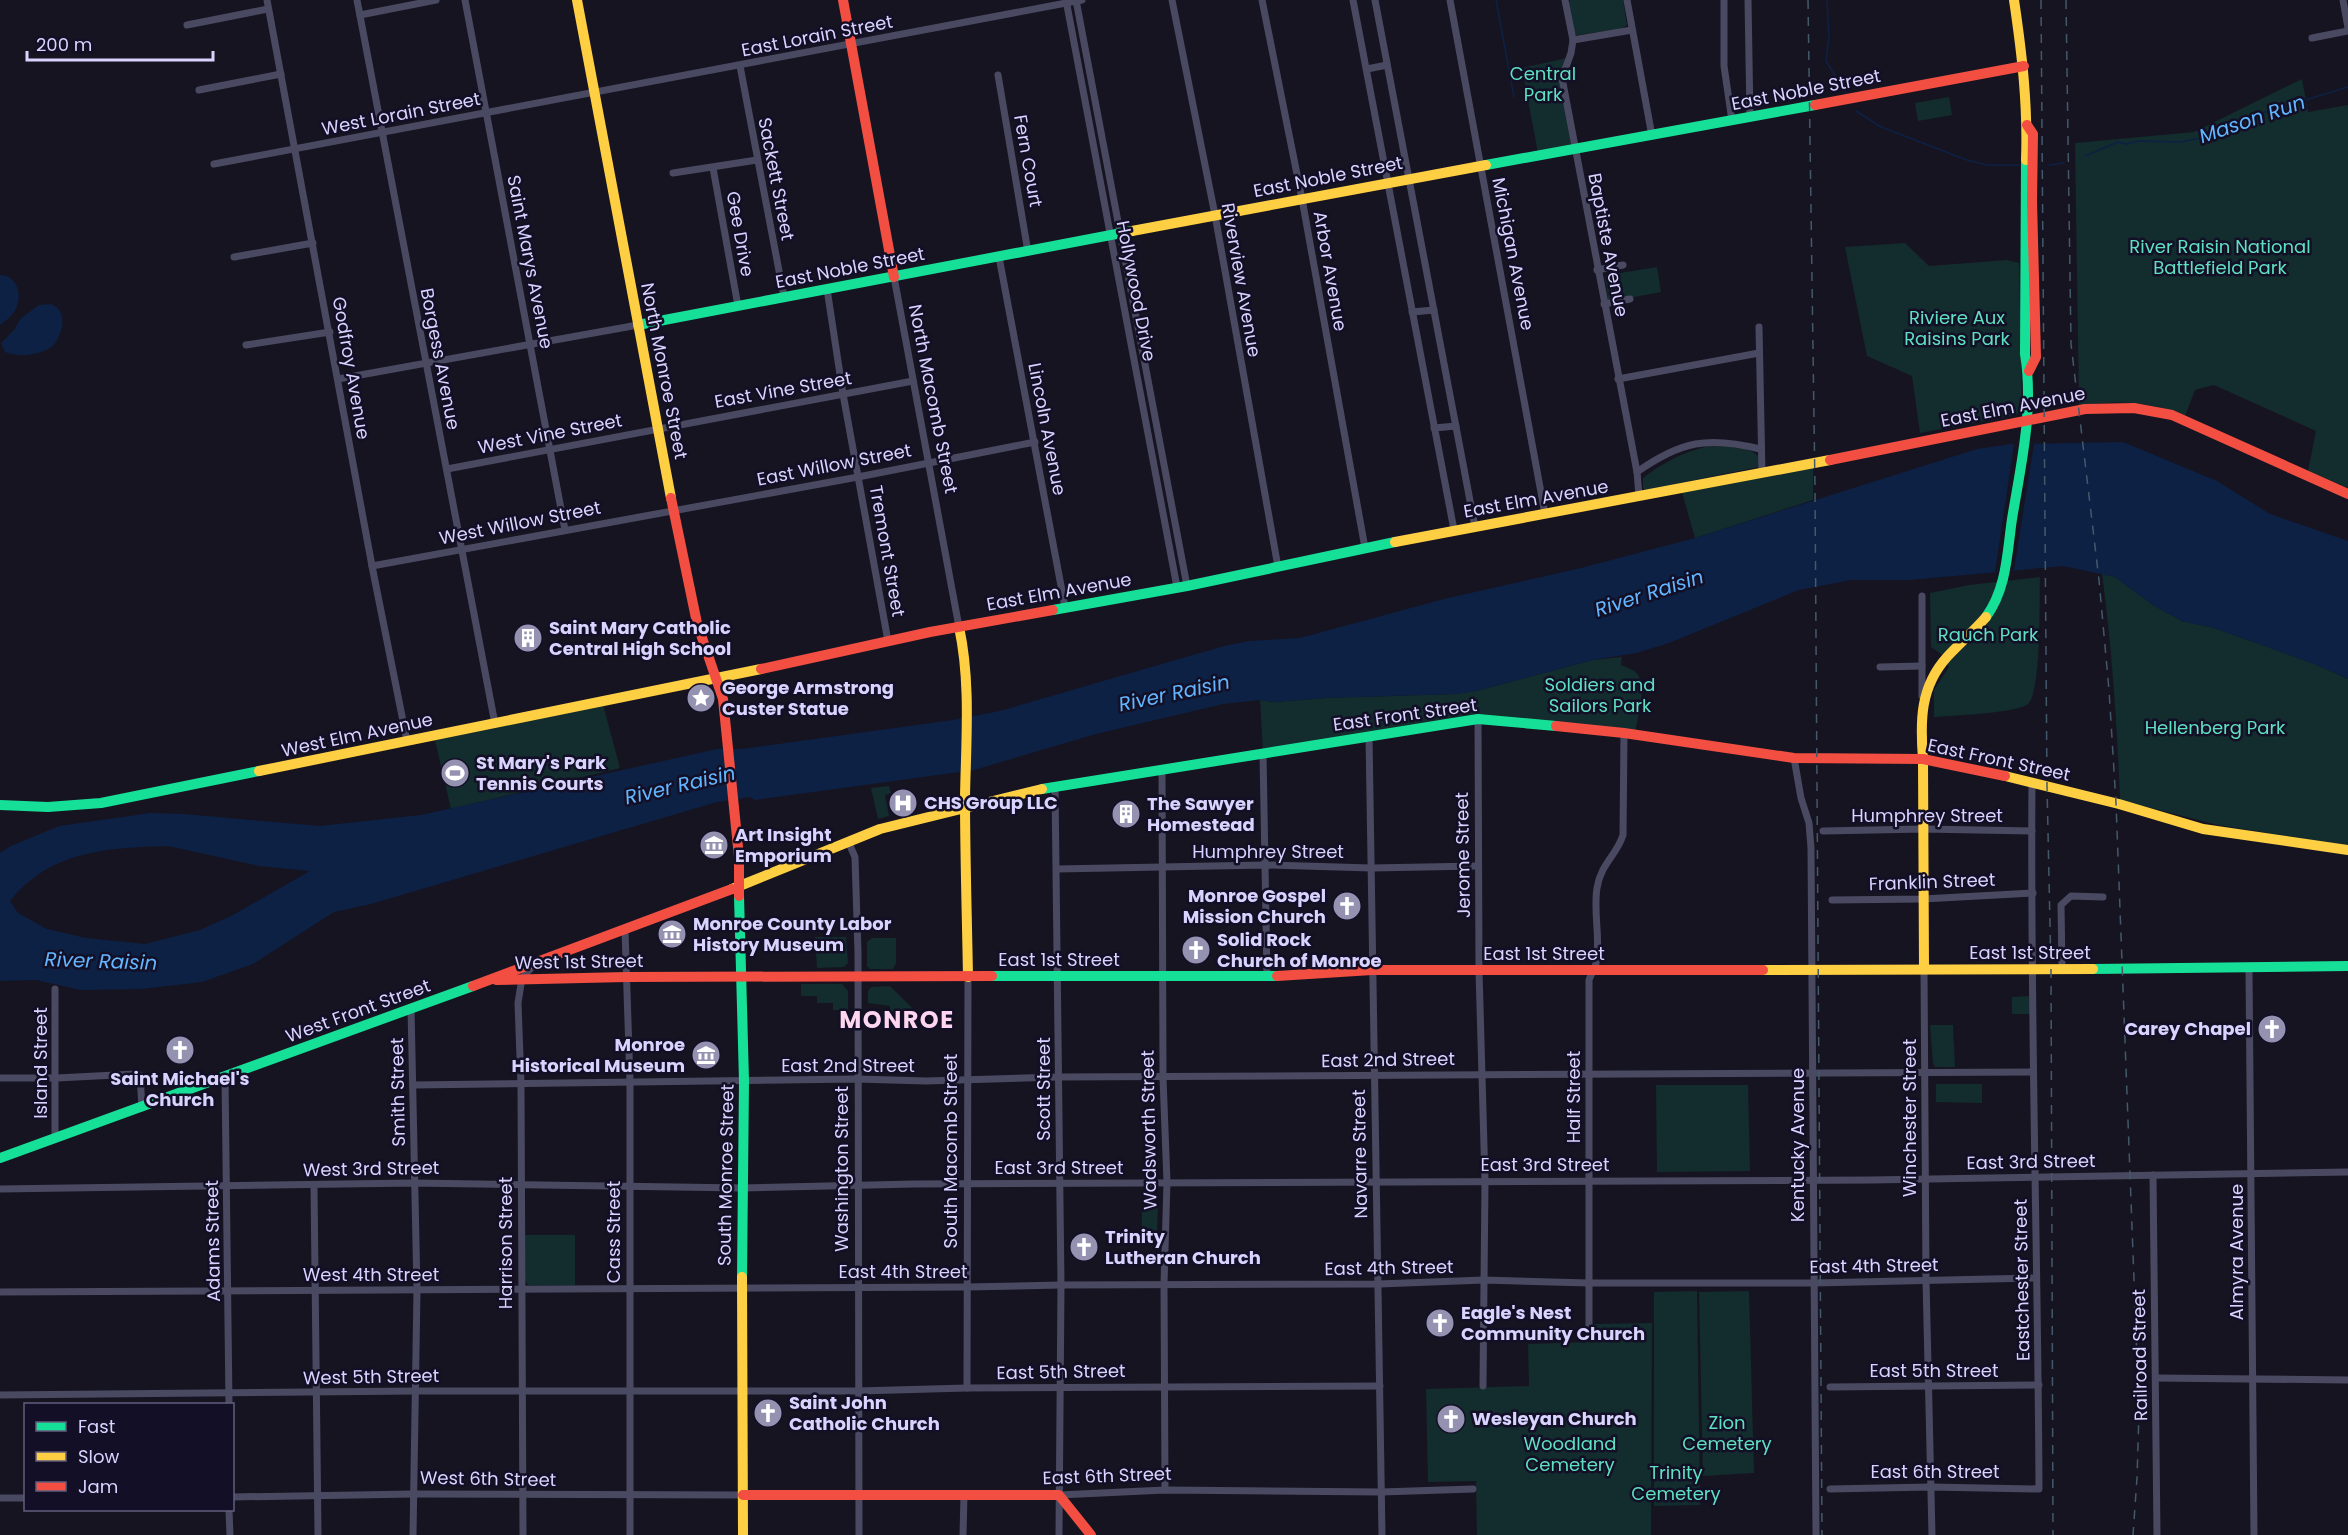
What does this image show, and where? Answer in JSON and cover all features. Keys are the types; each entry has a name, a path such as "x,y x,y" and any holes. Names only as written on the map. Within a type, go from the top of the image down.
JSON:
{"street":[{"name":"Godfroy Avenue","path":"267,0 372,566 407,741"},
{"name":"Borgess Avenue","path":"357,0 495,724"},
{"path":"360,15 435,0"},
{"name":"Saint Marys Avenue","path":"465,0 565,530"},
{"name":"North Monroe Street","path":"577,0 692,605 717,676 729,745"},
{"name":"North Macomb Street","path":"843,0 964,649 965,806"},
{"name":"East Lorain Street","path":"594,94 1078,0"},
{"name":"Hollywood Drive","path":"1078,0 1116,235 1182,587"},
{"name":"Riverview Avenue","path":"1172,0 1215,215 1278,567"},
{"name":"Arbor Avenue","path":"1262,0 1302,199 1365,548"},
{"path":"1353,0 1454,530"},
{"path":"1375,0 1476,527"},
{"name":"Michigan Avenue","path":"1450,0 1545,514"},
{"name":"Baptiste Avenue","path":"1565,0 1573,40 1562,78 1637,472 1639,496"},
{"path":"1627,0 1652,136"},
{"path":"1724,0 1724,59 1732,121"},
{"path":"1748,0 1750,118"},
{"name":"Winchester Street","path":"1922,702 1933,676 1946,658 1975,631 1996,602 2004,576 2028,420 2029,372 2025,342 2024,199 2027,125 2024,66 2014,0"},
{"path":"2312,38 2348,29 2343,0"},
{"name":"Hollywood Drive","path":"1066,1 1116,235"},
{"path":"188,25 268,9"},
{"path":"1573,40 1632,30"},
{"path":"1367,69 1387,65"},
{"name":"Sackett Street","path":"740,66 784,297"},
{"name":"East Noble Street","path":"638,325 1410,178 1652,136 2024,66"},
{"path":"199,90 281,74"},
{"name":"Fern Court","path":"998,75 1028,252"},
{"name":"West Lorain Street","path":"214,164 594,94"},
{"path":"673,173 757,160"},
{"name":"Gee Drive","path":"713,168 738,306"},
{"path":"234,257 313,243"},
{"name":"Lincoln Avenue","path":"999,257 1065,607"},
{"path":"1598,270 1623,265"},
{"name":"Tremont Street","path":"827,289 843,394 888,641"},
{"path":"1604,304 1630,299"},
{"path":"1412,312 1434,310"},
{"path":"338,380 425,362 638,325"},
{"path":"1759,327 1762,473"},
{"path":"246,345 330,332"},
{"path":"1618,379 1759,353"},
{"name":"East Vine Street","path":"658,428 913,381"},
{"name":"East Elm Avenue","path":"717,676 959,627 1182,587 1454,530 2100,407 2149,409 2172,415 2348,494"},
{"path":"1434,428 1456,426"},
{"name":"West Vine Street","path":"447,469 658,428"},
{"path":"1637,472 1671,451 1689,444 1721,441 1760,449"},
{"name":"East Willow Street","path":"673,510 1035,442"},
{"name":"West Willow Street","path":"372,566 673,510"},
{"name":"Winchester Street","path":"1922,596 1922,702 1919,725 1923,759 1926,1280 1932,1535"},
{"path":"1880,667 1922,666"},
{"name":"West Elm Avenue","path":"0,805 48,807 101,803 677,687 717,676"},
{"name":"East Front Street","path":"726,892 880,829 1023,792 1478,719 1624,733 1794,758 1923,759 2032,782 2119,804 2203,829 2348,850"},
{"name":"Jerome Street","path":"1478,719 1479,971 1485,1181 1483,1386"},
{"name":"Half Street","path":"1589,1331 1589,980 1596,964 1597,887 1602,869 1619,846 1623,835 1624,733"},
{"name":"Navarre Street","path":"1369,736 1382,1535"},
{"name":"South Monroe Street","path":"729,745 740,886 744,1081 743,1535"},
{"path":"1263,753 1268,977"},
{"name":"Kentucky Avenue","path":"1794,758 1810,836 1816,1535"},
{"name":"Wadsworth Street","path":"1161,770 1163,1078 1167,1182 1164,1284 1165,1490"},
{"name":"Eastchester Street","path":"2032,782 2033,1072 2039,1489"},
{"name":"Scott Street","path":"1055,787 1061,1285 1059,1535"},
{"name":"South Macomb Street","path":"965,806 969,1080 967,1388"},
{"name":"Humphrey Street","path":"1823,831 1923,829 2032,831"},
{"name":"Washington Street","path":"848,841 855,857 859,1535"},
{"name":"Humphrey Street","path":"1057,869 1266,865 1371,868 1478,866"},
{"name":"West Front Street","path":"0,1158 225,1078 726,892"},
{"name":"Franklin Street","path":"1832,900 1923,899 2033,893"},
{"path":"2062,970 2061,905 2072,896 2103,897"},
{"name":"Cass Street","path":"625,930 630,1083 630,1535"},
{"path":"522,978 541,960"},
{"name":"East 1st Street","path":"741,978 856,975 1268,977 1372,970 2062,970 2348,966"},
{"name":"Almyra Avenue","path":"2249,969 2254,1535"},
{"name":"West 1st Street","path":"489,981 626,976 741,978"},
{"name":"Harrison Street","path":"522,978 518,1003 521,1084 523,1535"},
{"name":"Island Street","path":"55,989 57,1078 55,1137"},
{"name":"Smith Street","path":"411,1008 417,1290 413,1535"},
{"name":"East 2nd Street","path":"413,1085 857,1079 926,1081 1059,1077 2033,1072"},
{"path":"0,1078 140,1075 142,1108"},
{"name":"Adams Street","path":"225,1078 229,1403"},
{"name":"East 3rd Street","path":"743,1188 1167,1182 2252,1175 2348,1172"},
{"name":"Railroad Street","path":"2152,1175 2157,1535"},
{"name":"West 3rd Street","path":"0,1189 414,1183 743,1188"},
{"path":"314,1185 318,1535"},
{"name":"East 4th Street","path":"742,1287 1379,1284 1484,1281 1814,1283 2036,1278"},
{"name":"West 4th Street","path":"0,1292 742,1287"},
{"path":"2156,1378 2348,1380"},
{"name":"East 5th Street","path":"1830,1387 2039,1385"},
{"name":"East 5th Street","path":"742,1392 1059,1387 1380,1386"},
{"name":"West 5th Street","path":"0,1395 416,1391 742,1392"},
{"name":"East 6th Street","path":"1830,1489 1930,1487 2039,1489"},
{"name":"East 6th Street","path":"743,1495 1059,1495 1165,1490 1381,1492 1473,1490"},
{"name":"West 6th Street","path":"234,1497 413,1494 743,1495"},
{"path":"963,1535 964,1495"},
{"path":"1059,1495 1091,1535"},
{"path":"0,1498 24,1498"},
{"path":"230,1511 230,1535"}],"green space":[{"path":"1570,0 1623,0 1627,25 1621,29 1577,35 1574,33 1568,5"},
{"name":"Central Park","path":"1567,58 1562,89 1571,144 1567,148 1538,153 1522,68"},
{"name":"River Raisin National Battlefield Park","path":"2302,79 2308,112 2348,105 2348,488 2308,471 2316,431 2214,385 2195,390 2185,416 2159,407 2133,403 2079,406 2075,143 2194,132"},
{"path":"1949,97 1952,115 1918,121 1915,103"},
{"name":"Riviere Aux Raisins Park","path":"1905,243 1929,266 2007,260 2019,263 2022,410 2016,415 1920,433 1912,376 1867,356 1845,247"},
{"path":"1657,267 1661,292 1613,301 1608,299 1605,277 1608,275"},
{"path":"1709,446 1750,451 1760,458 1759,467 1645,490 1643,488 1643,478 1659,467 1674,458"},
{"path":"1813,463 1813,500 1695,538 1681,489"},
{"name":"Hellenberg Park","path":"2102,574 2115,577 2153,605 2182,621 2214,628 2317,665 2348,679 2348,846 2218,825 2120,800 2114,687"},
{"name":"Rauch Park","path":"2040,577 2038,664 2036,682 2028,704 1998,712 1934,717 1934,690 1949,667 1941,654 1931,647 1930,593 1969,585"},
{"name":"Soldiers and Sailors Park","path":"1622,657 1621,665 1634,671 1641,681 1642,696 1635,734 1478,719 1263,753 1260,700 1273,702 1456,694 1476,691 1593,660"},
{"path":"602,701 620,768 451,809 434,736"},
{"path":"889,786 891,793 885,795 889,816 878,819 871,788"},
{"path":"815,937 846,937 848,963 844,967 817,968"},
{"path":"872,938 896,938 896,963 893,969 870,969 867,966 867,942"},
{"path":"801,984 842,984 848,991 848,1010 833,1010 833,1003 817,1003 817,996 801,996"},
{"path":"889,986 916,1012 890,1012 890,1006 868,1003 868,991 871,987"},
{"path":"2030,996 2030,1014 2012,1014 2012,997"},
{"path":"1930,1025 1953,1025 1955,1067 1935,1067"},
{"path":"1936,1084 1982,1084 1982,1103 1936,1102"},
{"path":"1656,1085 1748,1085 1750,1171 1657,1172"},
{"path":"1142,1208 1158,1208 1157,1232 1142,1232"},
{"path":"524,1235 575,1235 575,1285 528,1285 524,1278"},
{"name":"Trinity Cemetery","path":"1697,1291 1700,1505 1654,1506 1654,1292"},
{"name":"Zion Cemetery","path":"1749,1291 1754,1473 1703,1476 1699,1292"},
{"name":"Woodland Cemetery","path":"1652,1323 1651,1535 1477,1535 1476,1481 1428,1482 1426,1389 1529,1386 1528,1344 1593,1342 1593,1324"}],"water":[{"path":"0,275 6,276 15,283 19,300 14,312 0,325"},
{"path":"51,304 57,307 62,317 62,329 53,346 30,355 5,352 1,343 14,330 21,318 39,305"},
{"name":"River Raisin","path":"2123,442 2217,481 2270,514 2348,541 2348,679 2317,665 2214,628 2182,621 2153,605 2115,577 2063,566 1910,580 1851,580 1799,590 1669,643 1636,653 1593,660 1476,691 1456,694 1273,702 1260,700 1223,704 1096,734 974,770 755,800 750,797 717,802 371,904 334,912 253,964 202,982 142,989 81,990 36,980 0,981 0,853 59,826 151,813 319,826 421,815 717,749 742,749 953,720 1000,711 1224,646 1249,641 1300,638 1444,599 1581,568 1695,538 1977,449 2011,444","holes":["168,846 259,866 310,871 233,915 200,930 145,944 86,938 47,929 18,913 10,901 26,884 44,871 82,855 102,851"]}],"pier":[{"path":"2014,444 2034,444 2014,570 1995,572"}],"waterway":[{"name":"Mason Run","path":"1496,0 1514,97"},
{"path":"1827,0 1829,36 1826,61 1846,93"},
{"name":"Mason Run","path":"2085,156 2118,142 2126,144 2139,141 2180,142 2213,136 2246,118 2348,87"},
{"name":"Mason Run","path":"1856,111 1881,127 1967,160 1987,165 2019,165"},
{"name":"Mason Run","path":"2049,165 2064,163"}],"railway":[{"path":"1808,0 1815,489 1822,1535"},
{"path":"2041,0 2047,786 2051,970 2053,1535"},
{"path":"2066,0 2071,344 2099,580 2116,803 2139,1412 2133,1535"}],"traffic: fast":[{"path":"1486,165 1815,105"},
{"path":"1986,617 1998,594 2005,570 2027,416 2026,160"},
{"path":"638,325 1132,231"},
{"path":"1053,610 1187,586 1395,542"},
{"path":"1042,789 1478,719 1556,726"},
{"path":"0,805 48,807 101,803 259,771"},
{"path":"739,896 744,1081 742,1277"},
{"path":"2093,969 2348,966"},
{"path":"992,976 1277,976"},
{"path":"0,1158 473,986"}],"traffic: slow":[{"path":"577,0 671,498"},
{"path":"2014,0 2024,80 2026,160"},
{"path":"1132,231 1486,165"},
{"path":"1395,542 1830,460"},
{"path":"1924,969 1922,731 1924,705 1931,680 1938,668 1986,617"},
{"path":"959,627 966,690 965,820 968,977"},
{"path":"259,771 761,669"},
{"path":"2005,776 2119,804 2203,829 2348,850"},
{"path":"732,889 880,829 1042,789"},
{"path":"1763,970 2093,969"},
{"path":"742,1277 743,1535"}],"traffic: jam":[{"path":"843,0 894,277"},
{"path":"1815,105 2024,66"},
{"path":"2027,125 2033,134 2032,201 2036,357 2029,371"},
{"path":"1830,460 2085,409 2134,408 2172,415 2348,494"},
{"path":"671,498 697,623 723,699 739,857 739,896"},
{"path":"761,669 930,632 1053,610"},
{"path":"1556,726 1624,733 1794,758 1923,759 2005,776"},
{"path":"473,986 732,889"},
{"path":"1277,976 1372,970 1763,970"},
{"path":"496,980 626,977 992,976"},
{"path":"743,1495 1059,1495 1091,1535"}],"place":[{"name":"Saint Mary Catholic Central High School","path":"528,638"},
{"name":"George Armstrong Custer Statue","path":"701,698"},
{"name":"St Mary's Park Tennis Courts","path":"455,773"},
{"name":"CHS Group LLC","path":"903,803"},
{"name":"The Sawyer Homestead","path":"1126,814"},
{"name":"Art Insight Emporium","path":"714,845"},
{"name":"Monroe Gospel Mission Church","path":"1347,906"},
{"name":"Monroe County Labor History Museum","path":"672,934"},
{"name":"Solid Rock Church of Monroe","path":"1196,950"},
{"name":"Carey Chapel","path":"2272,1029"},
{"name":"Saint Michael's Church","path":"180,1050"},
{"name":"Monroe Historical Museum","path":"706,1055"},
{"name":"Trinity Lutheran Church","path":"1084,1247"},
{"name":"Eagle's Nest Community Church","path":"1440,1323"},
{"name":"Saint John Catholic Church","path":"768,1413"},
{"name":"Wesleyan Church","path":"1451,1419"}],"district":[{"name":"MONROE","path":"897,1020"}]}
